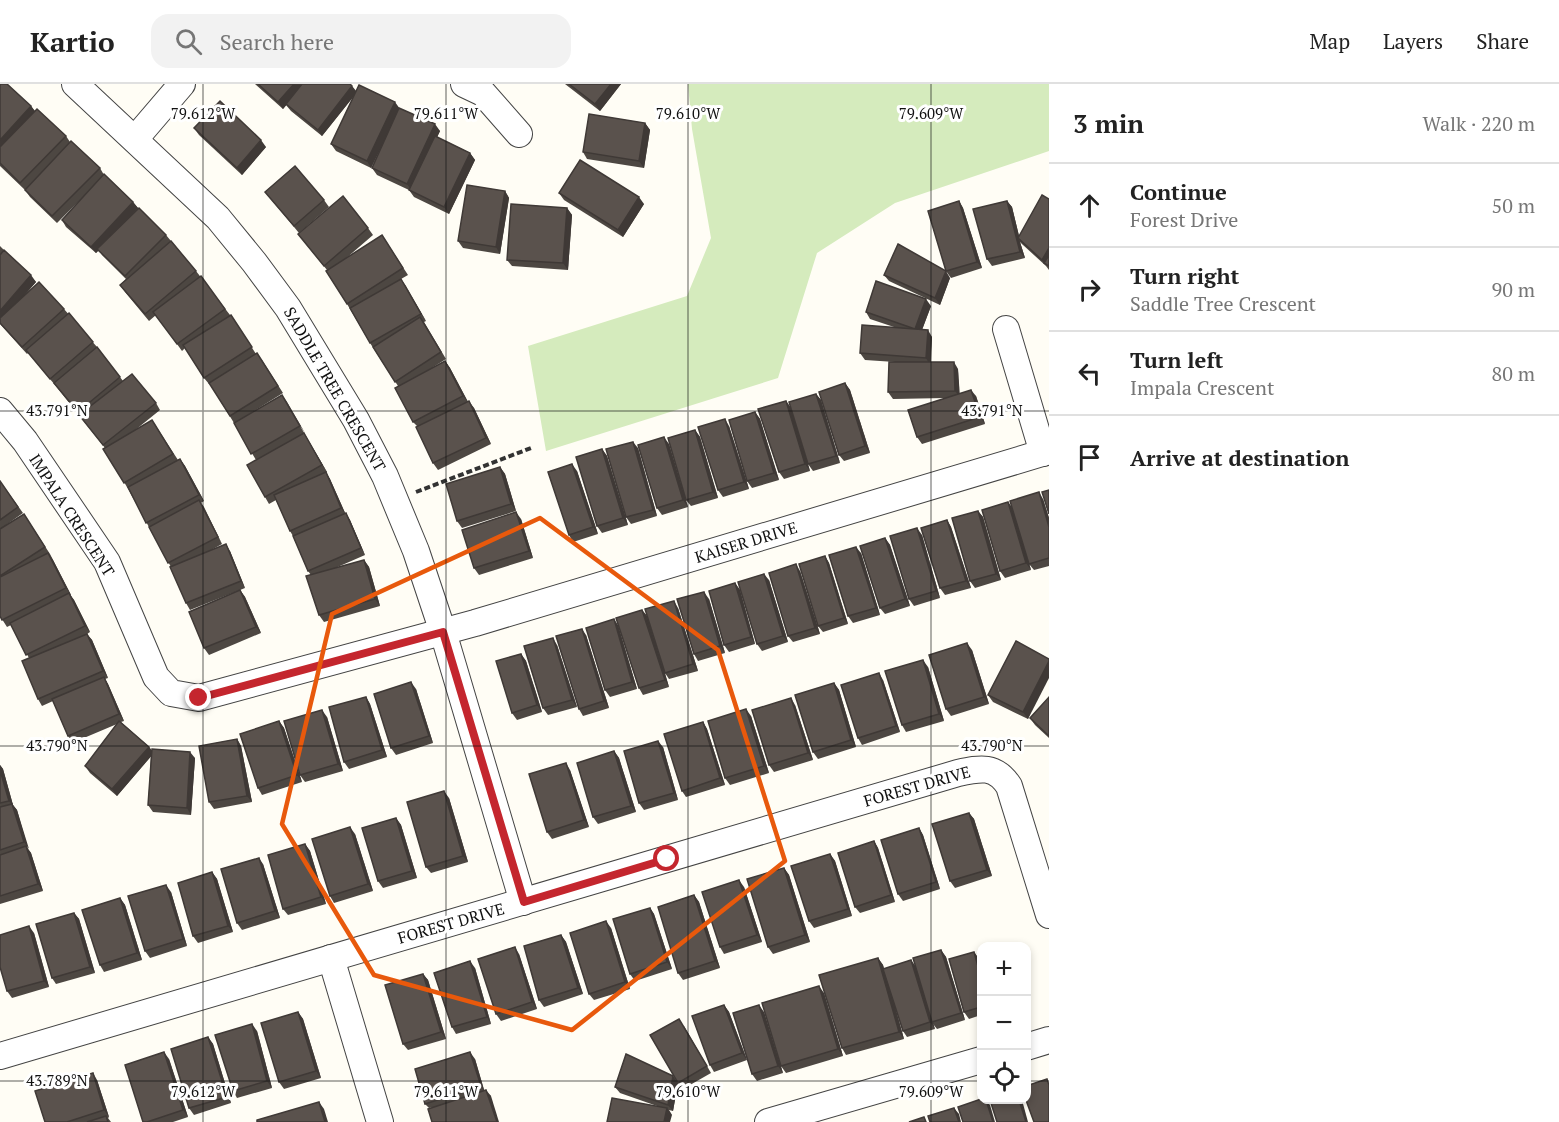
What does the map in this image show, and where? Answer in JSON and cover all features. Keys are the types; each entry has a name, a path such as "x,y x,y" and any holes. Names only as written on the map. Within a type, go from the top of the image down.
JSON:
{"street":[{"name":"SADDLE TREE CRESCENT","path":"75,84 218,219 254,262 288,308 356,420 396,500 416,551 443,632 524,902"},
{"path":"135,139 182,84"},
{"path":"464,84 483,93 519,134"},
{"path":"1006,329 1046,452"},
{"name":"IMPALA CRESCENT","path":"0,411 26,441 107,562 156,677 171,693 199,698 443,632"},
{"name":"KAISER DRIVE","path":"443,632 1046,452"},
{"name":"FOREST DRIVE","path":"0,1056 976,769 992,770 1003,777 1009,786 1049,915"},
{"path":"331,958 380,1122"},
{"path":"1031,1045 1049,1040"},
{"path":"768,1122 977,1061"}],"path":[{"path":"396,500 531,448"}],"highlighted area":[{"path":"540,518 718,650 785,861 572,1030 374,975 282,824 332,614"}],"green space":[{"path":"688,84 1049,84 1049,151 895,203 817,253 778,378 546,451 528,346 687,296 711,238 692,129"}],"building":[{"path":"0,84 7,84 31,106 0,140"},
{"path":"258,84 294,84 278,102"},
{"path":"302,84 350,84 352,86 318,130 286,104"},
{"path":"569,84 611,84 595,104"},
{"path":"359,85 395,102 367,161 331,144"},
{"path":"220,101 261,140 237,168 194,128"},
{"path":"399,108 435,124 407,184 372,168"},
{"path":"37,109 66,136 20,183 0,163 0,147"},
{"path":"589,114 645,123 639,161 583,152"},
{"path":"435,136 470,153 444,207 409,190"},
{"path":"71,141 100,168 52,216 25,190"},
{"path":"580,160 639,197 618,230 559,193"},
{"path":"295,166 324,200 294,226 265,192"},
{"path":"104,174 133,202 91,247 62,220"},
{"path":"467,185 505,191 496,247 458,241"},
{"path":"1042,195 1049,199 1049,248 1042,260 1018,238"},
{"path":"343,196 368,228 324,266 298,234"},
{"path":"959,201 977,262 946,271 928,211"},
{"path":"1007,201 1020,252 987,259 973,209"},
{"path":"511,204 567,208 563,263 507,260"},
{"path":"139,208 166,235 125,276 97,249"},
{"path":"382,235 403,268 347,304 326,271"},
{"path":"171,241 196,271 145,314 120,285"},
{"path":"898,244 946,271 935,298 884,275"},
{"path":"4,250 31,275 0,311 0,255"},
{"path":"1049,255 1049,266 1044,263"},
{"path":"201,276 225,309 177,344 153,312"},
{"path":"401,279 421,314 370,343 350,308"},
{"path":"876,281 926,299 915,329 866,312"},
{"path":"39,282 64,309 22,347 0,323 0,318"},
{"path":"69,313 93,342 50,379 26,350"},
{"path":"231,315 252,347 204,378 183,345"},
{"path":"420,317 441,352 395,382 373,347"},
{"path":"862,325 928,330 926,358 860,353"},
{"path":"97,347 120,377 78,412 54,383"},
{"path":"257,353 278,386 230,416 209,383"},
{"path":"445,361 463,396 413,422 395,388"},
{"path":"889,362 954,362 955,391 888,392"},
{"path":"132,374 156,403 103,445 79,415"},
{"path":"845,383 865,446 839,455 819,392"},
{"path":"971,390 980,417 917,437 908,410"},
{"path":"816,394 836,456 808,464 789,402"},
{"path":"282,395 300,426 251,454 234,423"},
{"path":"469,401 486,438 433,463 416,427"},
{"path":"786,401 805,464 779,472 758,409"},
{"path":"755,412 774,473 747,481 729,420"},
{"path":"725,419 744,482 718,490 698,427"},
{"path":"152,420 173,454 124,483 103,449"},
{"path":"695,430 713,492 686,500 668,438"},
{"path":"304,433 322,465 265,497 247,465"},
{"path":"664,437 683,500 657,508 638,445"},
{"path":"633,442 653,510 626,517 606,449"},
{"path":"602,449 623,518 597,526 576,457"},
{"path":"180,459 199,495 146,523 128,487"},
{"path":"572,464 593,527 569,535 548,472"},
{"path":"500,467 511,504 457,521 446,484"},
{"path":"326,472 341,508 290,531 274,495"},
{"path":"0,481 18,507 0,520"},
{"path":"1049,490 1049,514 1042,492"},
{"path":"1039,492 1049,527 1049,558 1029,564 1010,501"},
{"path":"199,500 218,537 168,563 149,527"},
{"path":"1008,502 1026,563 1000,571 982,510"},
{"path":"978,511 996,574 970,581 952,518"},
{"path":"516,512 529,551 474,568 462,530"},
{"path":"346,513 361,548 308,571 293,536"},
{"path":"24,514 45,547 0,576 0,529"},
{"path":"947,520 966,581 940,588 921,528"},
{"path":"917,528 936,591 909,599 890,536"},
{"path":"885,538 905,599 880,608 860,546"},
{"path":"226,544 241,581 186,603 170,567"},
{"path":"856,547 876,608 848,616 829,555"},
{"path":"48,553 66,588 2,620 0,616 0,577"},
{"path":"825,556 844,618 818,626 799,564"},
{"path":"364,560 375,599 319,615 306,576"},
{"path":"796,564 815,628 788,636 769,573"},
{"path":"764,574 783,636 757,644 738,582"},
{"path":"735,583 751,637 724,645 709,591"},
{"path":"240,590 256,627 204,648 189,612"},
{"path":"704,592 720,646 694,654 677,599"},
{"path":"69,593 85,626 26,655 10,623"},
{"path":"674,601 693,664 665,673 645,609"},
{"path":"642,610 665,680 639,688 616,618"},
{"path":"614,619 632,682 605,690 586,628"},
{"path":"582,629 604,701 579,709 556,636"},
{"path":"87,634 103,671 38,699 22,661"},
{"path":"553,638 572,700 543,708 524,646"},
{"path":"1016,641 1049,659 1023,712 988,695"},
{"path":"967,643 984,697 946,709 929,655"},
{"path":"521,654 537,705 512,713 496,661"},
{"path":"923,660 939,714 902,725 885,671"},
{"path":"879,673 896,726 858,738 841,685"},
{"path":"104,677 119,714 68,736 52,699"},
{"path":"411,682 429,736 391,748 374,694"},
{"path":"834,683 851,740 813,752 795,695"},
{"path":"366,697 382,750 344,762 329,707"},
{"path":"1049,697 1049,736 1030,718"},
{"path":"791,698 808,753 769,765 752,710"},
{"path":"746,709 764,766 725,778 708,721"},
{"path":"322,710 338,764 300,775 284,721"},
{"path":"119,721 149,747 112,789 85,766"},
{"path":"279,721 297,775 258,788 240,734"},
{"path":"703,722 720,778 682,791 664,734"},
{"path":"237,739 247,796 209,802 199,746"},
{"path":"658,741 674,793 639,803 624,751"},
{"path":"152,749 190,752 187,808 148,805"},
{"path":"614,751 631,806 593,817 577,763"},
{"path":"566,763 584,820 547,832 529,774"},
{"path":"0,770 9,801 0,803"},
{"path":"444,791 463,856 426,867 407,802"},
{"path":"12,804 24,842 0,850 0,807"},
{"path":"969,813 987,870 950,881 932,824"},
{"path":"396,818 412,871 378,881 362,828"},
{"path":"350,827 368,884 330,896 312,839"},
{"path":"919,828 936,882 898,894 881,840"},
{"path":"874,841 891,895 855,907 838,853"},
{"path":"305,844 321,897 283,909 268,855"},
{"path":"26,846 38,884 0,896 0,855"},
{"path":"830,854 848,909 809,921 791,866"},
{"path":"259,858 275,911 237,923 221,869"},
{"path":"784,868 805,935 768,947 747,879"},
{"path":"212,872 228,926 193,936 178,883"},
{"path":"739,880 757,935 720,947 702,892"},
{"path":"166,885 183,939 145,951 128,896"},
{"path":"694,895 715,961 678,973 658,907"},
{"path":"120,898 137,953 100,965 82,910"},
{"path":"650,908 667,962 630,974 613,919"},
{"path":"74,913 90,967 52,978 36,924"},
{"path":"606,921 625,982 589,994 570,933"},
{"path":"29,926 44,981 7,991 0,967 0,935"},
{"path":"561,935 578,988 539,1000 524,946"},
{"path":"515,947 532,1002 496,1014 478,959"},
{"path":"941,950 961,1013 932,1022 913,958"},
{"path":"974,952 977,963 977,1008 964,1012 949,959"},
{"path":"878,958 899,1032 842,1048 819,975"},
{"path":"911,960 930,1022 903,1031 883,969"},
{"path":"470,961 487,1017 452,1027 434,973"},
{"path":"423,974 441,1032 403,1044 385,985"},
{"path":"819,986 838,1049 781,1066 762,1003"},
{"path":"724,1005 742,1053 710,1065 692,1016"},
{"path":"759,1005 778,1066 752,1074 733,1013"},
{"path":"298,1012 316,1071 279,1082 261,1023"},
{"path":"679,1019 707,1066 678,1083 650,1035"},
{"path":"252,1024 267,1081 233,1091 215,1035"},
{"path":"208,1037 227,1097 189,1108 171,1049"},
{"path":"164,1052 183,1110 143,1122 125,1065"},
{"path":"470,1052 481,1086 425,1104 415,1069"},
{"path":"626,1054 673,1076 668,1105 615,1087"},
{"path":"93,1073 104,1110 67,1122 45,1122 35,1091"},
{"path":"1047,1079 1049,1122 1034,1122 1027,1104 1031,1104 1031,1084"},
{"path":"486,1090 497,1122 432,1122 428,1109"},
{"path":"612,1098 667,1108 664,1122 607,1122"},
{"path":"977,1100 977,1104 987,1104 993,1122 963,1122 958,1107"},
{"path":"319,1102 325,1122 257,1122 257,1120"},
{"path":"991,1104 1020,1104 1026,1122 997,1122"},
{"path":"954,1108 959,1122 930,1122 928,1116"},
{"path":"106,1116 108,1122 87,1122"},
{"path":"924,1117 926,1122 909,1122"}],"route":[{"path":"199,698 443,632 524,902 667,859"}]}
